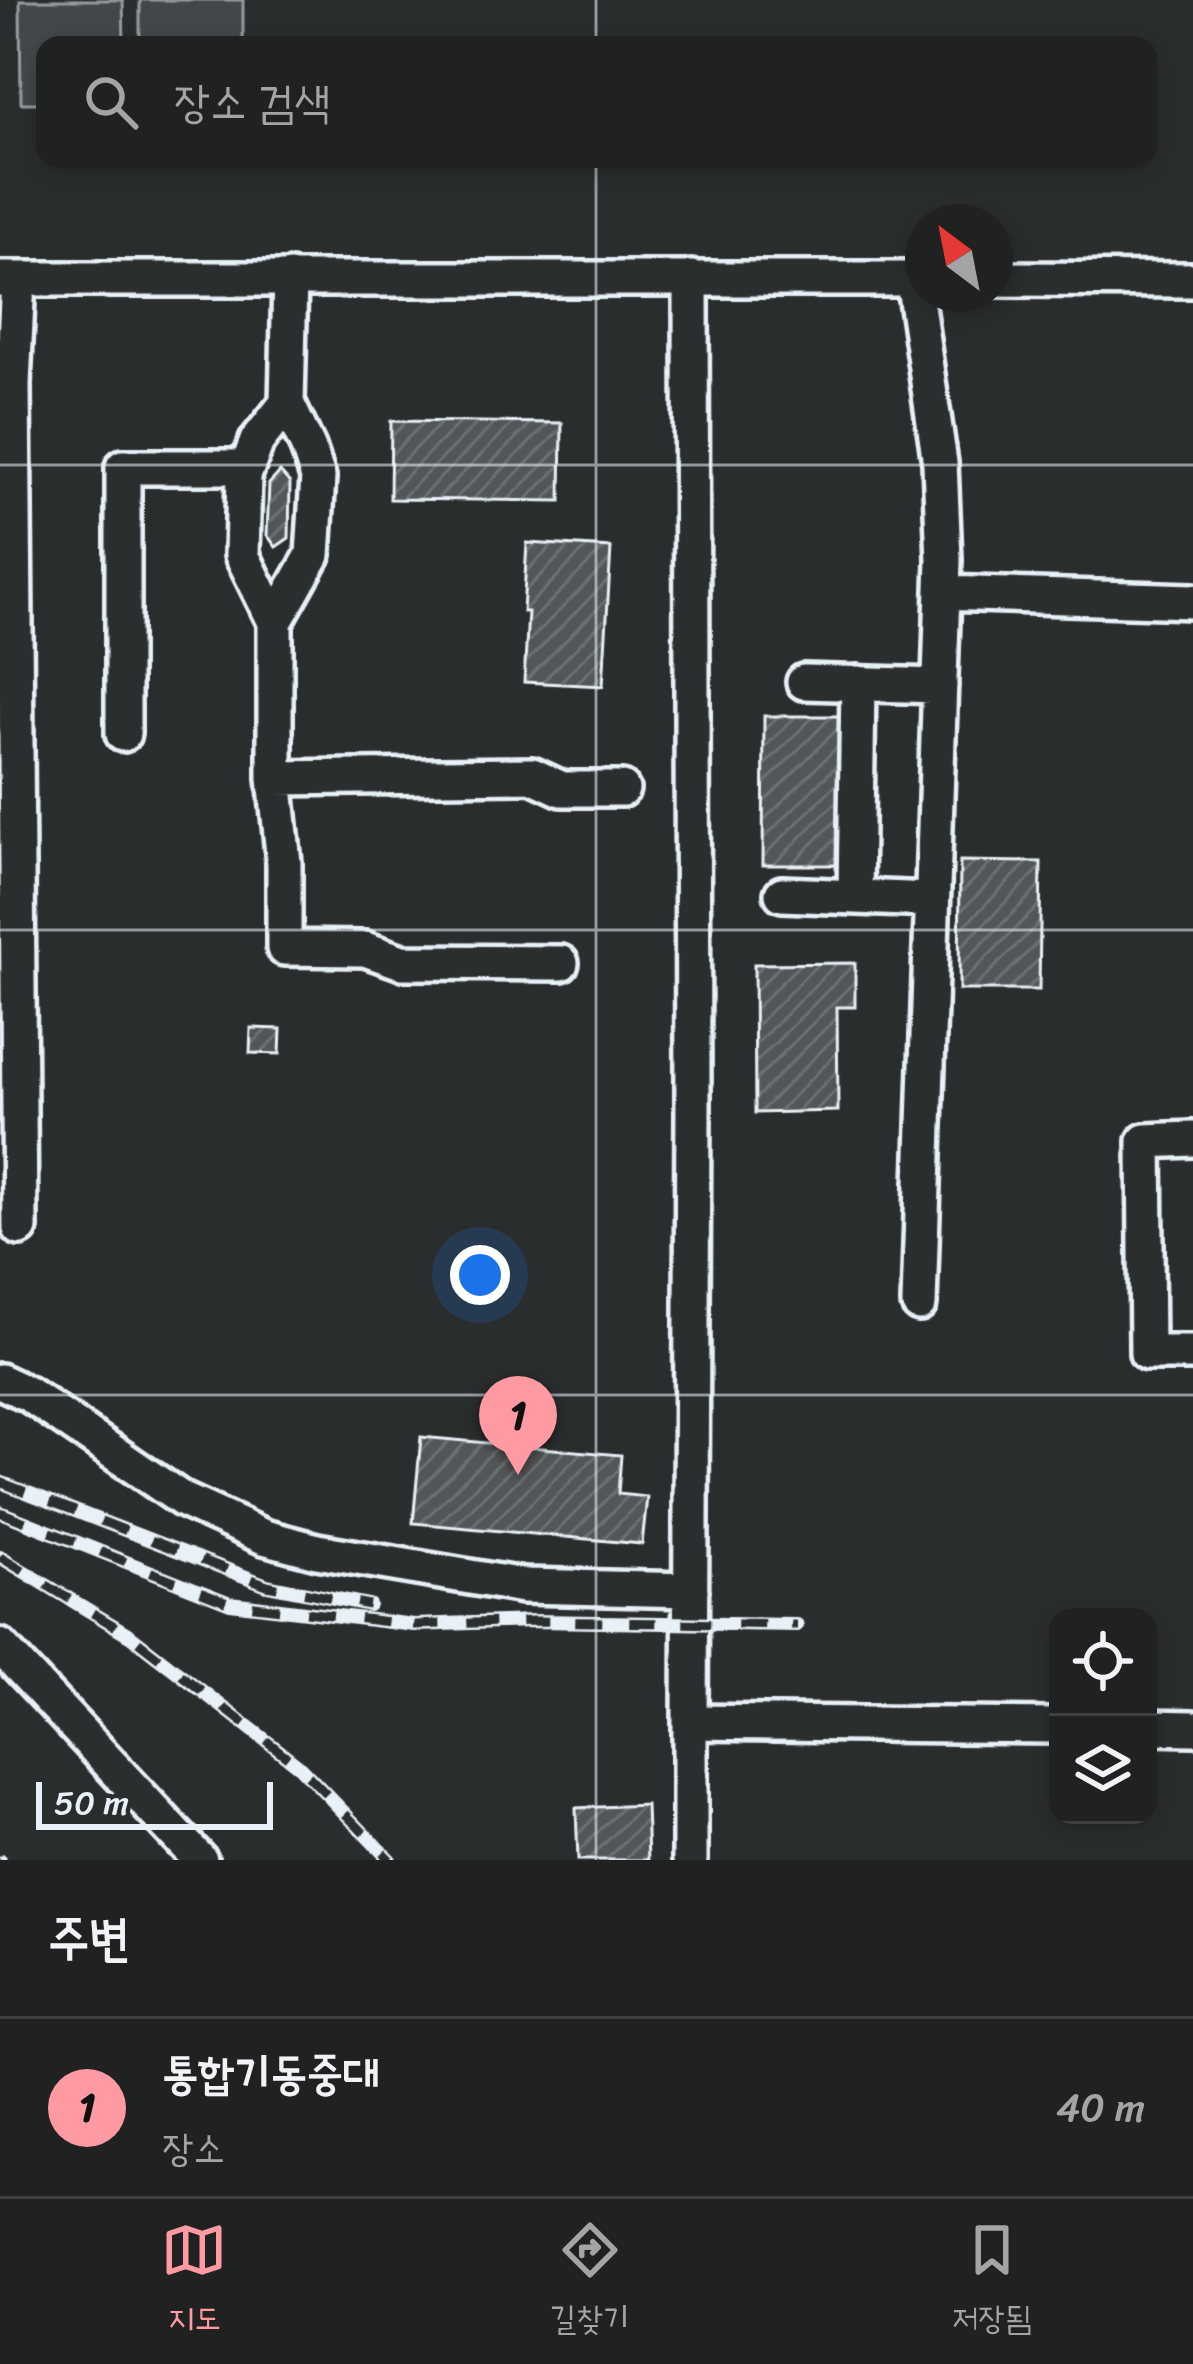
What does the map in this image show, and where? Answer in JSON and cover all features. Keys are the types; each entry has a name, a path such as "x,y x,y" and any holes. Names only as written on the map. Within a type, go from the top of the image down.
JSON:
{"street":[{"path":"275,622 313,555 318,477 287,403 290,278"},
{"path":"690,1860 692,278"},
{"path":"20,1228 9,1116 9,279 905,279"},
{"path":"1013,279 1193,280"},
{"path":"919,1304 943,593 940,463 922,312"},
{"path":"287,403 257,441 244,476 242,555 275,622 275,778 284,863 284,948 365,949 402,962 561,963"},
{"path":"123,734 123,467 247,467"},
{"path":"943,593 1193,601"},
{"path":"804,682 940,686"},
{"path":"855,897 858,683"},
{"path":"275,778 532,776 562,789 622,789"},
{"path":"782,894 932,900"},
{"path":"1193,1139 1145,1141 1147,1353 1193,1353"},
{"path":"0,1381 28,1394 183,1500 264,1537 316,1551 524,1586 691,1590"},
{"path":"0,1646 200,1860"},
{"path":"690,1722 1049,1726"},
{"path":"1157,1727 1193,1728"}],"shaded area":[{"path":"20,0 123,0 124,36 36,36 36,103 21,103"},
{"path":"140,0 243,0 243,36 140,36"}],"building":[{"path":"391,421 562,423 561,501 390,499"},
{"path":"280,472 290,483 289,538 276,547 267,535 269,484"},
{"path":"527,543 611,548 603,686 524,682"},
{"path":"764,716 844,716 843,865 763,865"},
{"path":"960,861 1041,862 1039,990 959,990"},
{"path":"855,963 855,1007 837,1007 838,1111 755,1113 754,964"},
{"path":"251,1028 281,1029 280,1054 250,1053"},
{"path":"421,1437 621,1455 618,1494 647,1497 642,1544 413,1523"},
{"path":"646,1805 648,1860 578,1860 576,1808"}],"railway":[{"path":"0,1482 267,1585 369,1605"},
{"path":"0,1512 230,1603 414,1625 534,1621 797,1625"},
{"path":"0,1557 131,1636 299,1766 390,1860"}],"place":[{"name":"통합기동중대","path":"518,1475"}]}
